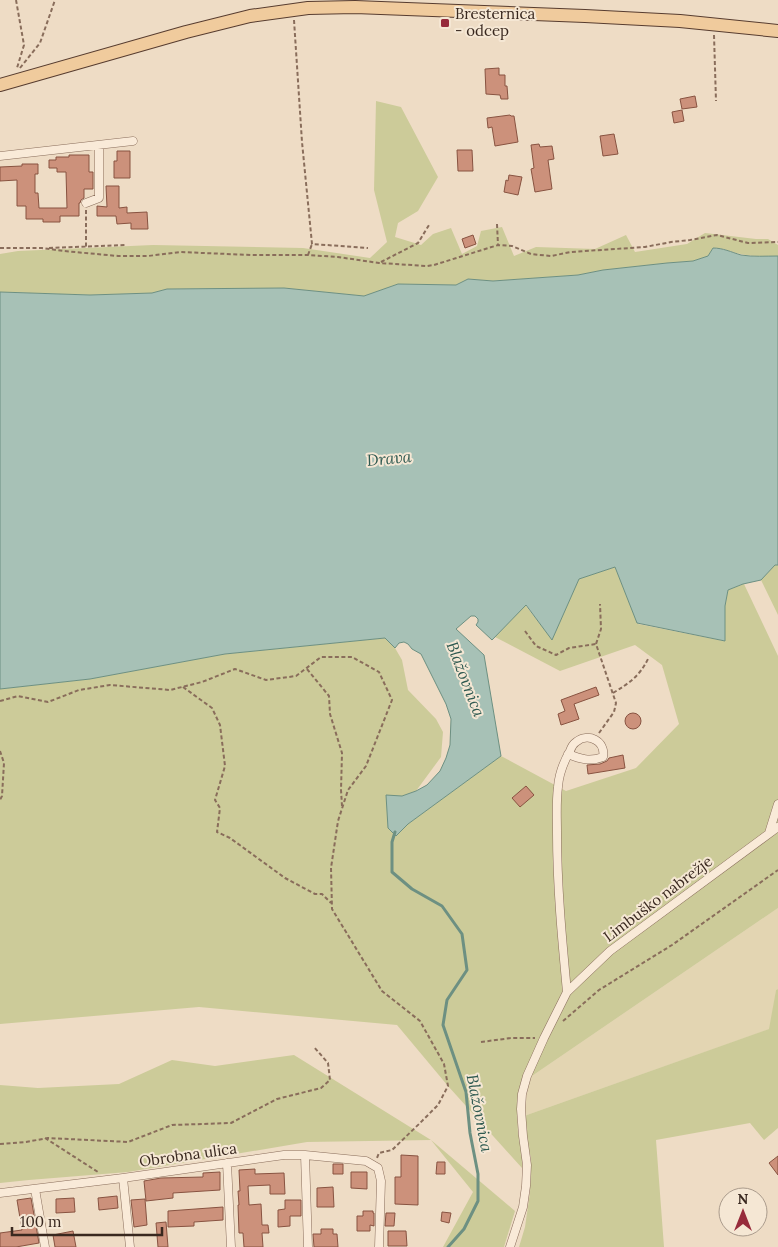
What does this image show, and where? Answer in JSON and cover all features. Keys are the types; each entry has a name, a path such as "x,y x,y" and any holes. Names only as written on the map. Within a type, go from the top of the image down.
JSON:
{"main road":[{"path":"0,85 186,32 250,16 294,10 307,4 680,21 778,31"}],"street":[{"path":"0,156 133,142"},
{"path":"86,203 99,198 99,146"},
{"path":"567,992 558,858 558,789 562,765 568,754 574,743 584,738 595,739 601,744 604,752 603,757 595,760 582,760 568,754"},
{"path":"769,833 778,804"},
{"name":"Limbuško nabrežje","path":"510,1247 523,1207 528,1165 523,1136 522,1094 527,1076 567,992 610,951 778,827"},
{"name":"Obrobna ulica","path":"0,1193 284,1155 305,1155 366,1161 378,1168"},
{"path":"305,1155 308,1247"},
{"path":"227,1163 231,1247"},
{"path":"378,1168 381,1182 379,1247"},
{"path":"123,1178 130,1247"},
{"path":"35,1189 45,1247"}],"path":[{"path":"16,0 24,45 15,73 40,43 55,0"},
{"path":"294,10 302,142 312,244 308,255"},
{"path":"714,25 716,101"},
{"path":"86,203 86,247"},
{"path":"497,224 498,245"},
{"path":"379,263 418,242 428,226"},
{"path":"42,248 118,256 148,256 180,252 308,255 427,266 498,245 512,246 531,254 551,256 572,252 645,247 717,234 748,243 778,242"},
{"path":"312,244 368,248"},
{"path":"0,248 126,245"},
{"path":"595,739 614,712 616,703 596,644 601,629 600,604"},
{"path":"525,631 536,646 556,655 568,648 596,644"},
{"path":"0,701 18,696 48,702 79,690 110,685 170,690 202,682 235,669 266,680 296,676 321,657 352,657 379,672 392,700 366,766 348,790 338,820 331,868 332,909 382,991 420,1021 444,1064 448,1086 438,1105 419,1124 392,1150 379,1154 377,1157 378,1168"},
{"path":"613,693 635,678 648,659"},
{"path":"306,668 329,696 330,714 342,753 342,809"},
{"path":"183,687 212,708 220,725 225,766 215,800 220,808 217,832 230,838 285,878 315,894 322,894 332,904"},
{"path":"0,751 4,763 2,796 0,800"},
{"path":"558,1026 599,990 672,945 778,870"},
{"path":"480,1042 511,1038 544,1038"},
{"path":"0,1144 45,1138 128,1142 172,1126 231,1123 277,1099 321,1088 330,1080 328,1063 314,1047"},
{"path":"45,1138 111,1179"}],"shaded area":[{"path":"376,101 401,107 438,177 418,211 398,223 395,237 421,245 433,234 451,228 462,254 477,246 481,231 502,227 514,256 536,247 595,249 626,235 635,252 687,244 705,233 768,239 778,245 778,256 750,256 713,248 708,256 693,261 603,270 578,275 493,281 468,279 456,285 398,284 364,296 284,288 167,289 152,293 90,295 0,292 0,254 18,251 153,245 303,248 370,258 387,242 374,190"},
{"path":"775,565 778,565 778,615 761,580"},
{"path":"615,567 638,624 724,641 725,606 728,590 744,584 778,656 778,908 529,1078 517,1106 518,1133 523,1149 522,1168 448,1086 397,1025 199,1007 0,1024 0,689 90,679 225,654 385,638 395,648 402,660 408,690 436,719 443,732 441,757 416,791 402,796 396,836 408,824 501,756 566,791 636,768 679,724 662,665 635,645 560,671 495,637 525,605 552,639 579,579"},
{"path":"778,908 778,989 776,990 770,1029 524,1116 529,1078"},
{"path":"778,989 778,1128 764,1140 750,1123 656,1140 664,1247 519,1247 525,1227 530,1192 531,1157 526,1142 524,1116 769,1029 776,990"},
{"path":"294,1055 431,1140 307,1142 128,1172 0,1183 0,1085 38,1088 119,1084 172,1060 215,1066"},
{"path":"431,1140 515,1211 504,1247 443,1247 473,1192"}],"water":[{"name":"Drava","path":"713,248 724,249 746,256 778,256 778,565 775,565 761,580 728,590 725,606 725,641 637,623 615,567 579,579 552,640 526,605 492,640 476,625 478,619 475,616 471,616 456,629 484,655 501,756 408,824 396,836 388,828 386,795 402,796 427,785 440,771 450,745 451,719 446,704 421,654 404,642 399,643 395,648 385,638 225,654 90,679 0,689 0,292 90,295 152,293 167,289 284,288 364,296 398,284 456,285 468,279 493,281 578,275 603,270 693,261 708,256"}],"building":[{"path":"499,68 499,75 505,75 508,99 501,99 500,95 486,94 485,69"},
{"path":"695,96 697,107 682,109 680,99"},
{"path":"682,110 684,121 674,123 672,112"},
{"path":"514,116 518,142 495,146 492,127 488,128 487,118"},
{"path":"614,134 618,154 603,156 600,136"},
{"path":"539,144 540,147 552,146 554,159 548,160 552,189 535,192 531,169 534,168 531,145"},
{"path":"457,150 472,150 473,171 458,171"},
{"path":"117,151 130,151 130,178 114,178 114,161 117,161"},
{"path":"69,155 89,155 89,172 93,172 93,189 84,189 84,198 79,203 79,216 60,216 60,222 26,219 26,206 17,206 17,180 0,181 0,167 38,164 38,174 35,174 35,193 38,193 39,208 67,208 66,172 57,172 57,168 49,168 49,160 56,160 56,157 69,157"},
{"path":"509,175 522,177 518,195 504,192"},
{"path":"106,186 119,186 119,208 127,207 127,213 147,212 148,229 131,229 131,223 117,224 116,216 97,216 97,206 107,207"},
{"path":"473,235 476,244 465,248 462,239"},
{"path":"596,687 599,695 574,704 579,719 561,725 558,714 565,711 561,700"},
{"path":"633,713 639,715 641,721 639,727 633,729 627,727 625,721 627,715"},
{"path":"623,755 625,768 588,774 587,765 600,764 609,758"},
{"path":"526,786 534,795 520,807 512,798"},
{"path":"401,1155 418,1156 418,1205 395,1204 395,1177 401,1177"},
{"path":"778,1156 778,1175 769,1163"},
{"path":"437,1162 445,1162 445,1174 436,1174"},
{"path":"333,1164 343,1164 343,1174 333,1174"},
{"path":"255,1169 255,1174 284,1173 285,1194 270,1194 270,1185 248,1186 249,1205 261,1204 262,1225 268,1225 269,1233 262,1233 263,1247 244,1247 243,1233 239,1233 239,1170"},
{"path":"220,1172 220,1190 173,1193 173,1198 146,1201 144,1181 161,1178 203,1177 203,1173"},
{"path":"351,1172 367,1172 367,1189 351,1188"},
{"path":"333,1187 334,1207 317,1207 317,1188"},
{"path":"117,1196 118,1208 99,1210 98,1198"},
{"path":"31,1198 39,1243 16,1247 0,1247 0,1233 22,1230 17,1200"},
{"path":"74,1198 75,1212 56,1213 56,1199"},
{"path":"145,1199 147,1225 134,1227 131,1200"},
{"path":"285,1200 301,1200 301,1216 290,1216 290,1226 278,1227 278,1210 285,1209"},
{"path":"223,1207 223,1220 194,1222 194,1226 168,1227 168,1211"},
{"path":"363,1211 373,1211 374,1213 374,1226 370,1225 370,1231 357,1231 357,1216 363,1216"},
{"path":"442,1212 451,1213 449,1223 441,1221"},
{"path":"386,1213 395,1213 394,1226 385,1226"},
{"path":"166,1222 168,1247 158,1247 156,1223"},
{"path":"321,1229 333,1229 333,1234 337,1234 338,1247 314,1247 313,1234 321,1234"},
{"path":"73,1231 76,1247 55,1247 53,1235"},
{"path":"388,1231 406,1231 407,1246 388,1246"}],"waterway":[{"name":"Blažovnica","path":"395,832 392,842 392,872 412,889 442,906 462,934 467,970 447,1000 443,1025 466,1092 470,1133 478,1174 478,1201 464,1229 448,1247"}],"place":[{"name":"Bresternica - odcep","path":"445,23"}]}
